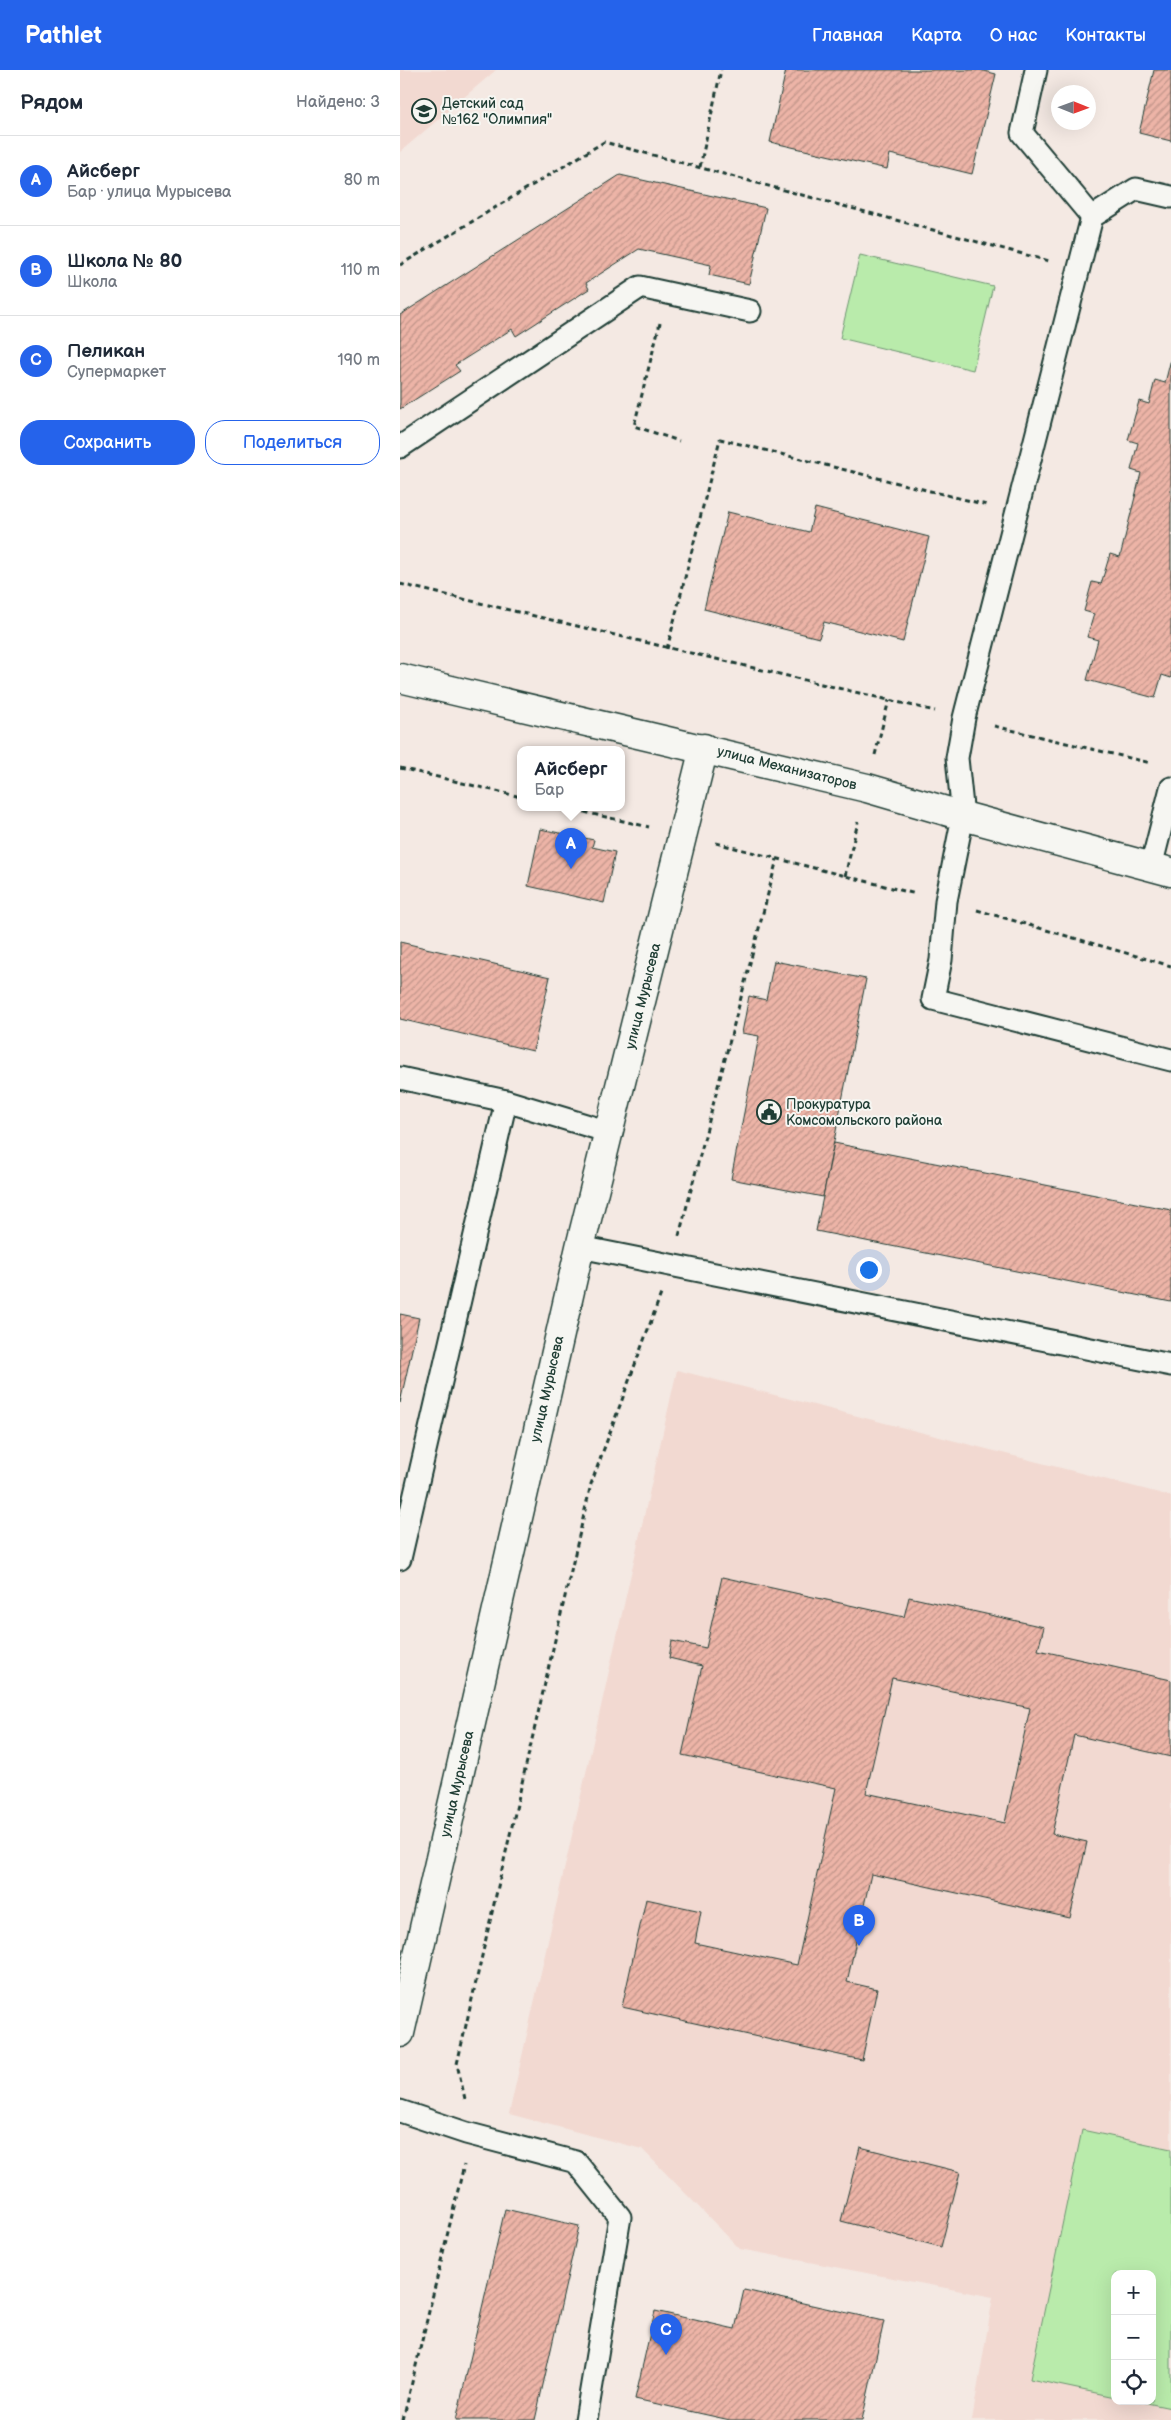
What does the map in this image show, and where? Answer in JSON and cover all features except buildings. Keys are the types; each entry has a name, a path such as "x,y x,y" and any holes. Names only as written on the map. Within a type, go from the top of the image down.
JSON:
{"street":[{"name":"улица Механизаторов","path":"400,678 704,748 867,788 1161,869"},
{"name":"улица Мурысева","path":"400,2033 580,1247 704,748"}],"lane":[{"path":"1036,70 1022,133 1092,217"},
{"path":"1171,197 1136,189 1092,217 964,718 958,758 963,816 946,901 942,960 933,1000 1171,1060"},
{"path":"400,448 640,287 750,311"},
{"path":"1161,869 1171,788"},
{"path":"400,1078 506,1101 609,1132"},
{"path":"400,1559 506,1101"},
{"path":"580,1247 1171,1365"},
{"path":"400,2111 466,2133 576,2162 620,2217 586,2420"}],"path":[{"path":"700,167 721,70"},
{"path":"400,265 604,142 1057,263"},
{"path":"667,293 634,426 679,441"},
{"path":"667,649 720,439 995,507"},
{"path":"400,584 1152,764"},
{"path":"400,768 517,796"},
{"path":"580,811 946,901 1171,966"},
{"path":"403,2420 465,2162 466,2101 457,2064 591,1484 672,1265 778,859"}],"shaded area":[{"name":"Детский сад №162 \"Олимпия\"","path":"400,70 496,70 400,152"},
{"path":"677,1370 1171,1496 1171,2420 972,2420 993,2297 740,2249 642,2149 509,2114"}],"green space":[{"path":"860,255 993,286 973,370 840,338"},
{"path":"1082,2130 1171,2149 1171,2408 1156,2405 1156,2270 1111,2270 1111,2396 1030,2379"}],"place":[{"name":"Детский сад №162 \"Олимпия\"","path":"424,111"},
{"name":"Айсберг","path":"571,869"},
{"name":"Прокуратура Комсомольского района","path":"769,1112"},
{"name":"Школа № 80","path":"859,1946"},
{"name":"Пеликан","path":"666,2355"}]}
